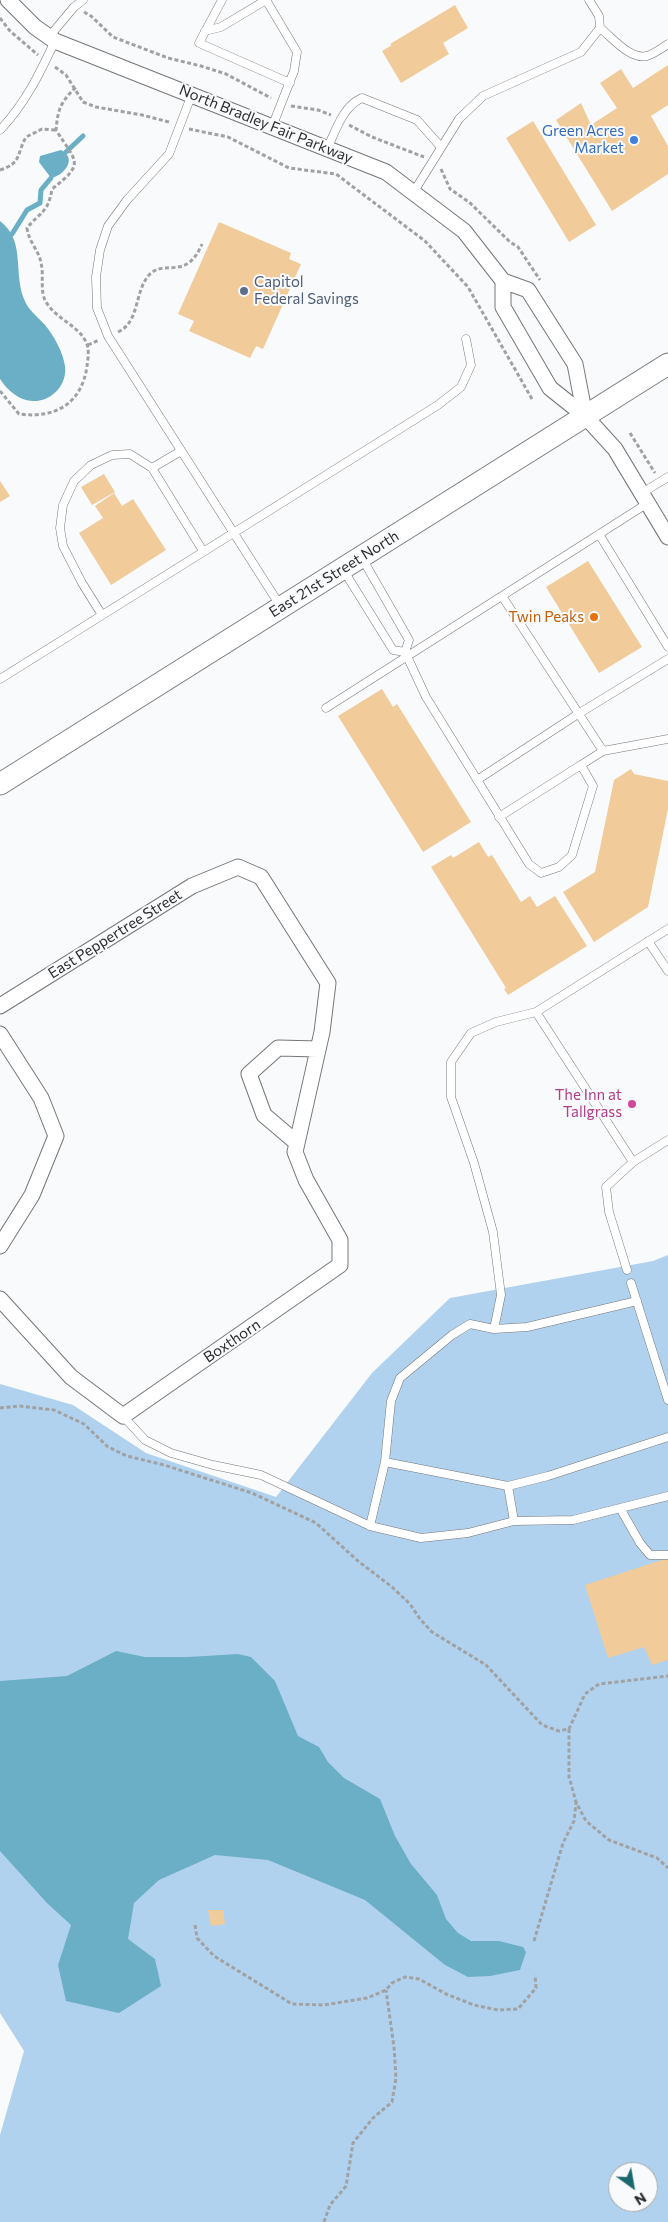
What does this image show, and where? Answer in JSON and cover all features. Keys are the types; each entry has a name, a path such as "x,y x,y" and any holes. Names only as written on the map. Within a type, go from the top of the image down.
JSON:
{"main road":[{"name":"East 21st Street North","path":"0,784 668,364"}],"street":[{"name":"North Bradley Fair Parkway","path":"8,0 36,27 52,39 386,172 464,231 502,281"},
{"path":"585,416 575,364 528,290 502,281 503,307 550,388 585,416 615,449 668,537"},
{"name":"East Peppertree Street","path":"0,1006 192,886 238,867 261,877 328,983 318,1049"},
{"path":"0,1034 41,1098 56,1136 32,1196 0,1246"},
{"path":"278,1048 318,1049 297,1143 264,1115 249,1074 278,1048"},
{"name":"Boxthorn","path":"123,1416 340,1265 340,1240 306,1180 295,1152 297,1143"},
{"path":"0,1299 71,1377 123,1416"}],"lane":[{"path":"0,130 12,117 33,87 46,61 52,39 74,7 83,0"},
{"path":"222,0 198,43 290,84"},
{"path":"205,31 221,27 266,0 297,52 290,84 272,127"},
{"path":"413,193 459,118 483,96 581,52 600,28 599,16 589,0"},
{"path":"600,28 633,54 640,57 649,56 668,44"},
{"path":"192,94 169,154 127,200 108,226 102,242 96,277 97,308 108,336 281,607"},
{"path":"327,149 346,111 354,101 362,98 417,120 441,147"},
{"path":"0,679 232,532 438,405 461,386 471,365 466,339"},
{"path":"152,468 181,451"},
{"path":"102,615 82,583 63,546 60,528 63,505 74,481 91,465 112,455 130,454 152,468 203,551"},
{"path":"326,708 406,654 599,534 645,498 660,482 668,477"},
{"path":"599,534 668,646"},
{"path":"362,557 409,640 406,654 426,697 529,864 541,873 559,867 572,855 593,786 581,765"},
{"path":"343,569 393,650 406,654"},
{"path":"502,596 602,751"},
{"path":"476,780 578,714 668,660"},
{"path":"499,817 602,751 668,739"},
{"path":"494,1329 501,1294 493,1232 474,1163 451,1097 451,1062 471,1033 496,1022 536,1012 668,929"},
{"path":"648,941 668,971"},
{"path":"536,1012 633,1162"},
{"path":"627,1270 609,1212 606,1187 633,1162 668,1140"},
{"path":"631,1283 668,1400"},
{"path":"370,1526 385,1462 391,1401 400,1378 452,1335 470,1324 494,1329 527,1327 637,1301"},
{"path":"123,1416 145,1440 171,1453 213,1465 262,1475 370,1526 421,1538 468,1533 514,1521 573,1520 668,1496"},
{"path":"385,1462 508,1486 548,1476 668,1437"},
{"path":"508,1486 514,1521"},
{"path":"620,1508 640,1544 650,1555 668,1556"}],"path":[{"path":"0,18 19,40 66,75 76,87 83,102 96,107 162,119 180,128 228,137 289,168 336,174 425,241 468,287 532,399"},
{"path":"0,391 19,414 32,416 64,407 76,398 85,381 88,345 84,338 52,310 44,299 41,262 28,238 27,228 44,213 52,189 70,175 75,165 74,154 64,144 56,130 58,109 65,98 76,87"},
{"path":"0,170 12,166 18,160 26,138 42,129 56,130"},
{"path":"88,345 129,325 141,289 148,276 155,270 174,269 187,265 198,254 202,244"},
{"path":"630,433 660,482"},
{"path":"0,1408 20,1406 54,1410 84,1424 108,1447 127,1456 164,1465 252,1493 316,1523 404,1598 432,1632 486,1665 542,1725 558,1731 569,1729"},
{"path":"668,1676 599,1684 585,1694 569,1729 569,1777 576,1802 586,1820 609,1840 658,1858 668,1868"},
{"path":"534,1942 563,1843 574,1820 576,1802"},
{"path":"195,1925 198,1938 214,1956 292,2004 324,2005 367,1998 386,1990 392,1983 405,1977 419,1979 446,1994 474,2005 498,2010 518,2009 536,1988 535,1974"},
{"path":"324,2222 330,2205 346,2186 353,2143 372,2118 392,2102 396,2078 394,2047 386,1990"}],"shaded area":[{"path":"61,150 66,153 69,162 60,174 51,178 39,162 40,156"},
{"path":"0,221 8,229 16,247 19,278 26,303 52,334 64,361 65,374 60,388 41,400 26,400 18,397 0,379"},
{"path":"668,1255 668,2222 0,2222 0,2135 24,2051 0,2013 0,1384 73,1405 146,1453 276,1497 372,1373 450,1298 653,1261"},
{"path":"116,1651 145,1657 238,1654 251,1657 275,1681 298,1736 319,1747 328,1762 344,1778 380,1799 395,1836 411,1864 437,1895 446,1919 458,1933 471,1941 499,1941 523,1947 526,1952 520,1970 490,1976 468,1977 445,1965 365,1900 268,1860 215,1855 159,1880 134,1903 128,1939 155,1959 161,1986 119,2013 66,2001 58,1965 71,1925 47,1903 0,1851 0,1681 67,1676"}],"building":[{"path":"455,5 468,28 443,43 449,54 401,83 382,51 392,45 390,44"},
{"path":"668,65 668,105 651,116 668,146 668,174 612,211 556,120 581,103 591,125 617,108 600,83 621,69 633,88"},
{"path":"533,121 596,225 569,242 506,138"},
{"path":"219,222 291,253 289,259 301,264 263,349 256,346 250,358 189,331 194,321 178,314"},
{"path":"104,474 115,492 92,505 81,487"},
{"path":"0,481 10,496 0,502"},
{"path":"114,493 122,506 133,499 166,550 111,585 79,533 103,518 95,506"},
{"name":"Twin Peaks","path":"588,561 642,647 599,673 546,587"},
{"path":"382,689 393,707 397,704 471,822 423,852 338,716"},
{"path":"631,769 634,774 668,781 668,809 648,907 594,942 563,892 595,872 614,780"},
{"path":"479,842 488,857 492,855 521,902 530,896 537,907 555,896 587,946 508,995 504,989 506,988 431,867 451,855 453,858"},
{"path":"668,1558 668,1660 652,1665 644,1647 608,1658 585,1585"},
{"path":"208,1910 223,1910 225,1924 211,1926"}],"waterway":[{"path":"66,152 83,136"},
{"path":"12,234 27,210 40,203 41,190 51,178"}],"place":[{"name":"Green Acres Market","path":"634,140"},
{"name":"Capitol Federal Savings","path":"244,291"},
{"name":"Twin Peaks","path":"594,617"},
{"name":"The Inn at Tallgrass","path":"632,1104"}]}
